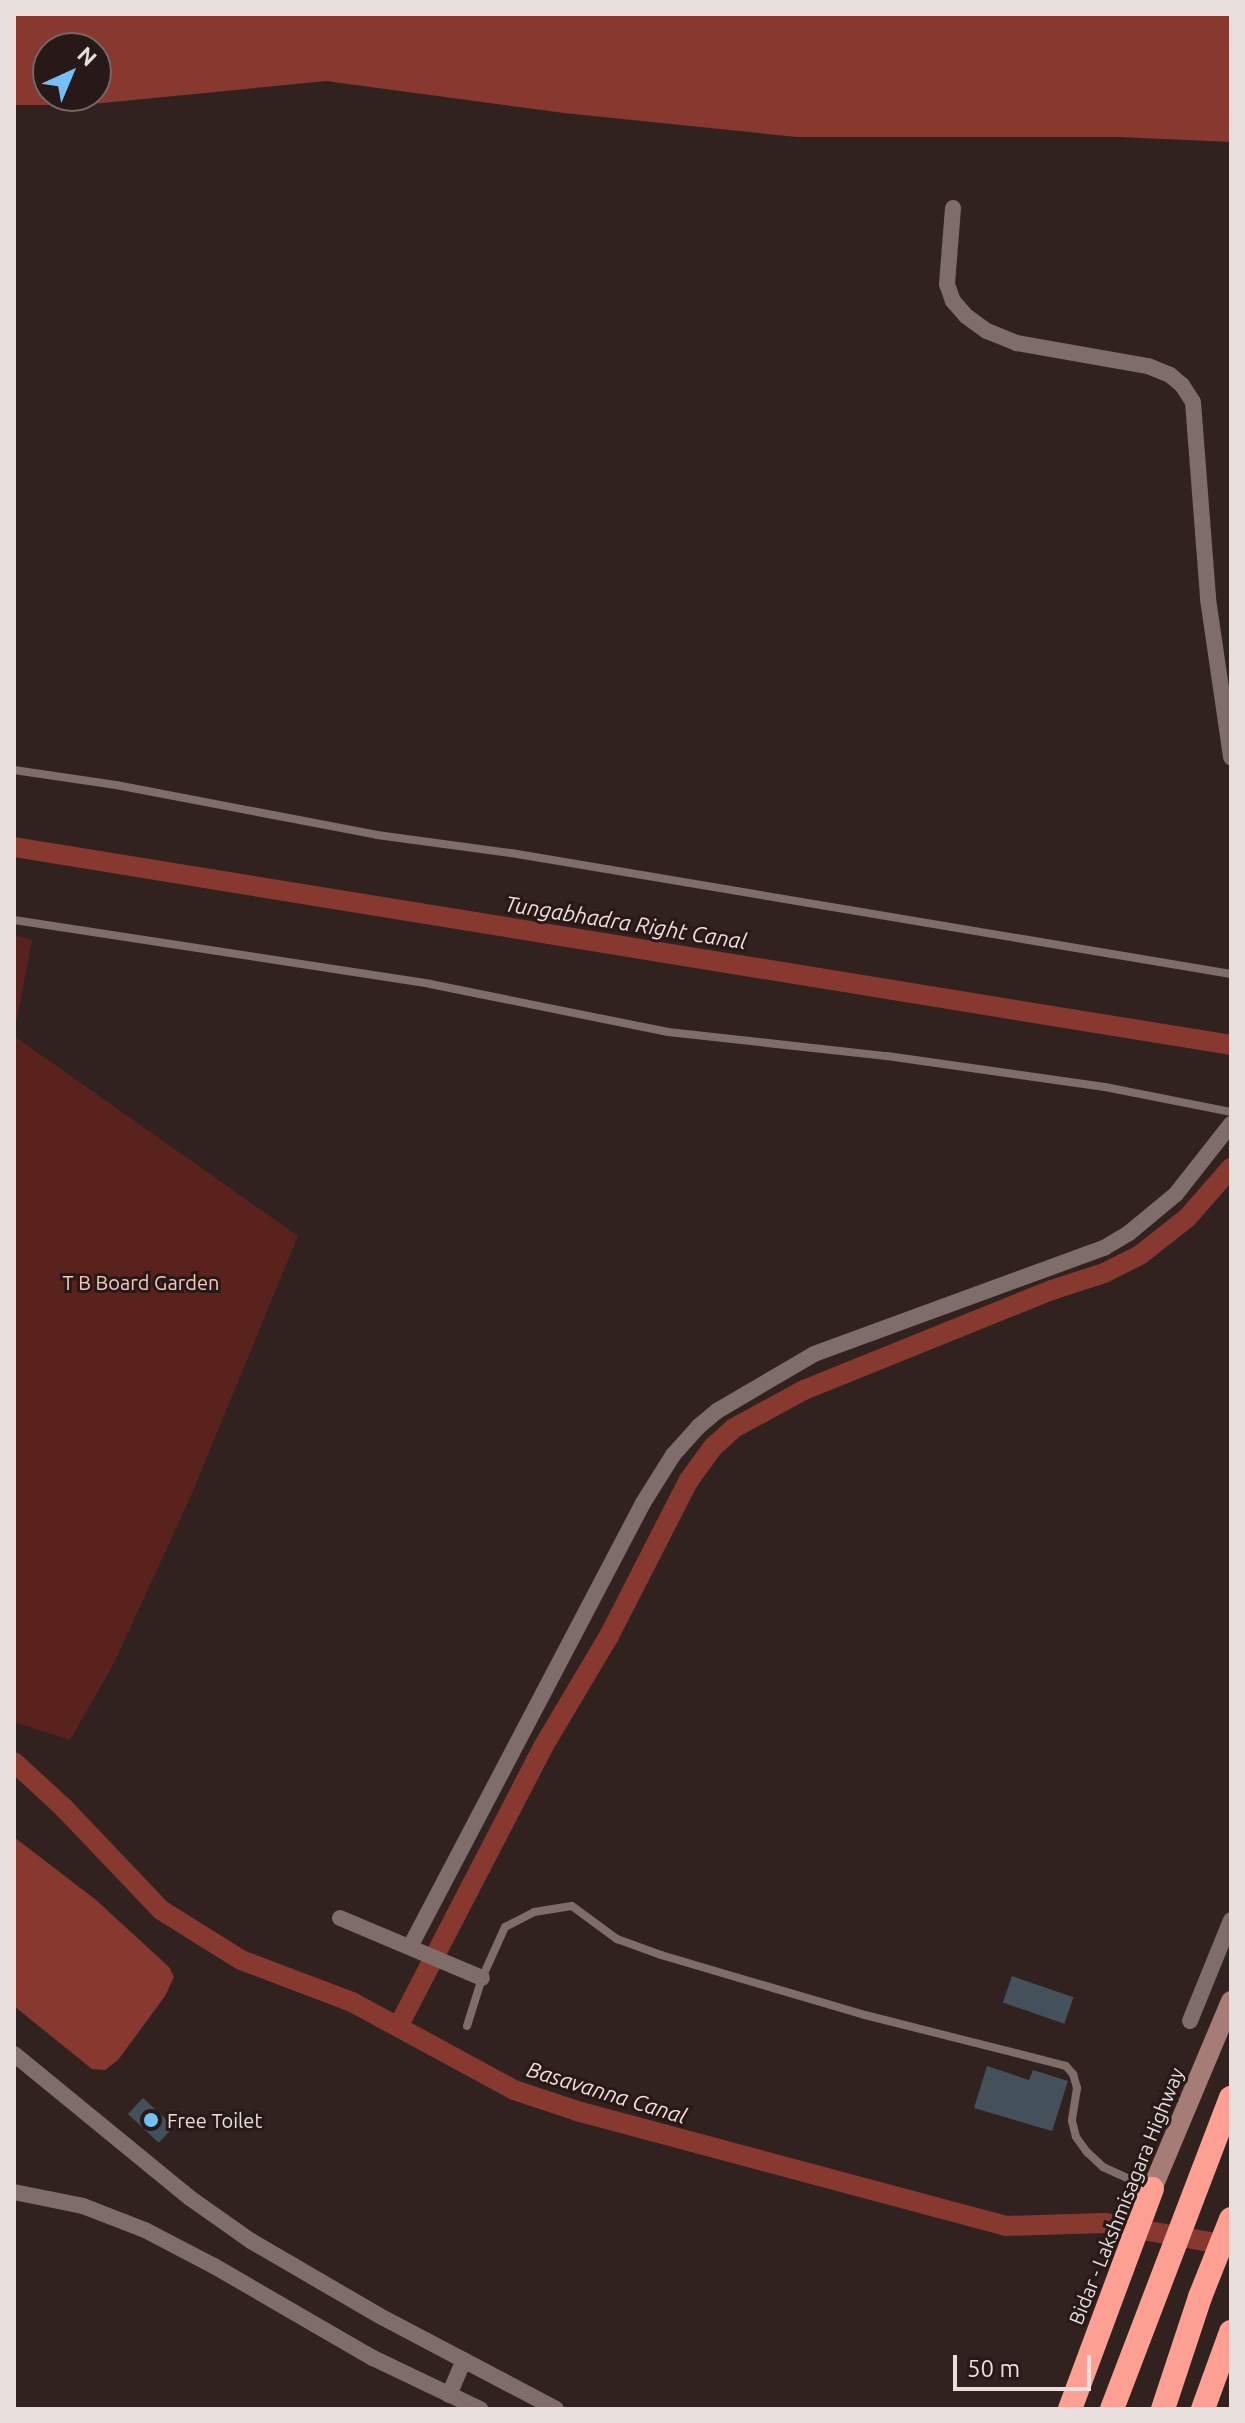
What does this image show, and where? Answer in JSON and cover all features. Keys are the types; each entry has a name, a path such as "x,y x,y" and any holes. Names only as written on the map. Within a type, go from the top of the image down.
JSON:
{"highway":[{"path":"1112,2409 1231,2098"},
{"name":"Bidar - Lakshmisagara Highway","path":"1070,2409 1152,2189"},
{"path":"1163,2409 1200,2297 1231,2219"},
{"path":"1203,2409 1231,2332"}],"street":[{"path":"953,208 947,284 953,301 966,316 987,331 1016,343 1047,351 1121,360 1159,370 1182,385 1193,402 1208,599 1231,757"},
{"path":"419,1949 643,1503 673,1455 698,1427 745,1393 814,1354 1104,1248 1129,1233 1176,1194 1231,1124"},
{"path":"340,1918 482,1978"},
{"path":"1190,2021 1231,1920"},
{"name":"Bidar - Lakshmisagara Highway","path":"1152,2189 1231,2001"},
{"path":"14,2054 190,2198 251,2241 556,2409"},
{"path":"14,2192 83,2206 145,2230 373,2358 480,2409"},
{"path":"449,2395 464,2360"}],"lane":[{"path":"14,770 116,785 377,835 511,853 1231,974"},
{"path":"14,920 430,984 668,1032 887,1056 1105,1087 1231,1112"},
{"path":"467,2026 482,1978 505,1927 534,1912 572,1906 617,1939 661,1955 865,2015 1066,2066 1073,2074 1077,2088 1072,2121 1076,2137 1087,2152 1123,2178 1152,2189"}],"green space":[{"path":"14,935 32,940 14,1034"},
{"name":"T B Board Garden","path":"14,1036 298,1236 190,1498 114,1663 70,1740 14,1722"}],"shaded area":[{"path":"14,14 1231,14 1231,142 1120,137 797,137 564,113 326,81 112,102 112,32 32,32 32,105 14,105"},
{"path":"14,1837 96,1900 169,1967 174,1977 165,1996 118,2060 105,2070 92,2069 14,2006"}],"building":[{"path":"1012,1976 1073,1997 1064,2024 1003,2002"},
{"path":"987,2066 1029,2080 1033,2070 1068,2081 1052,2131 974,2108"},
{"name":"Free Toilet","path":"143,2098 174,2127 159,2143 128,2114"}],"waterway":[{"name":"Tungabhadra Right Canal","path":"14,847 1231,1045"},
{"path":"399,2025 543,1747 609,1636 689,1480 713,1447 734,1428 804,1390 1052,1290 1104,1273 1140,1255 1187,1218 1231,1168"},
{"name":"Basavanna Canal","path":"14,1762 63,1807 161,1910 241,1960 352,2002 514,2090 577,2111 1005,2226 1105,2223 1231,2246"}],"place":[{"name":"Free Toilet","path":"151,2120"}]}
